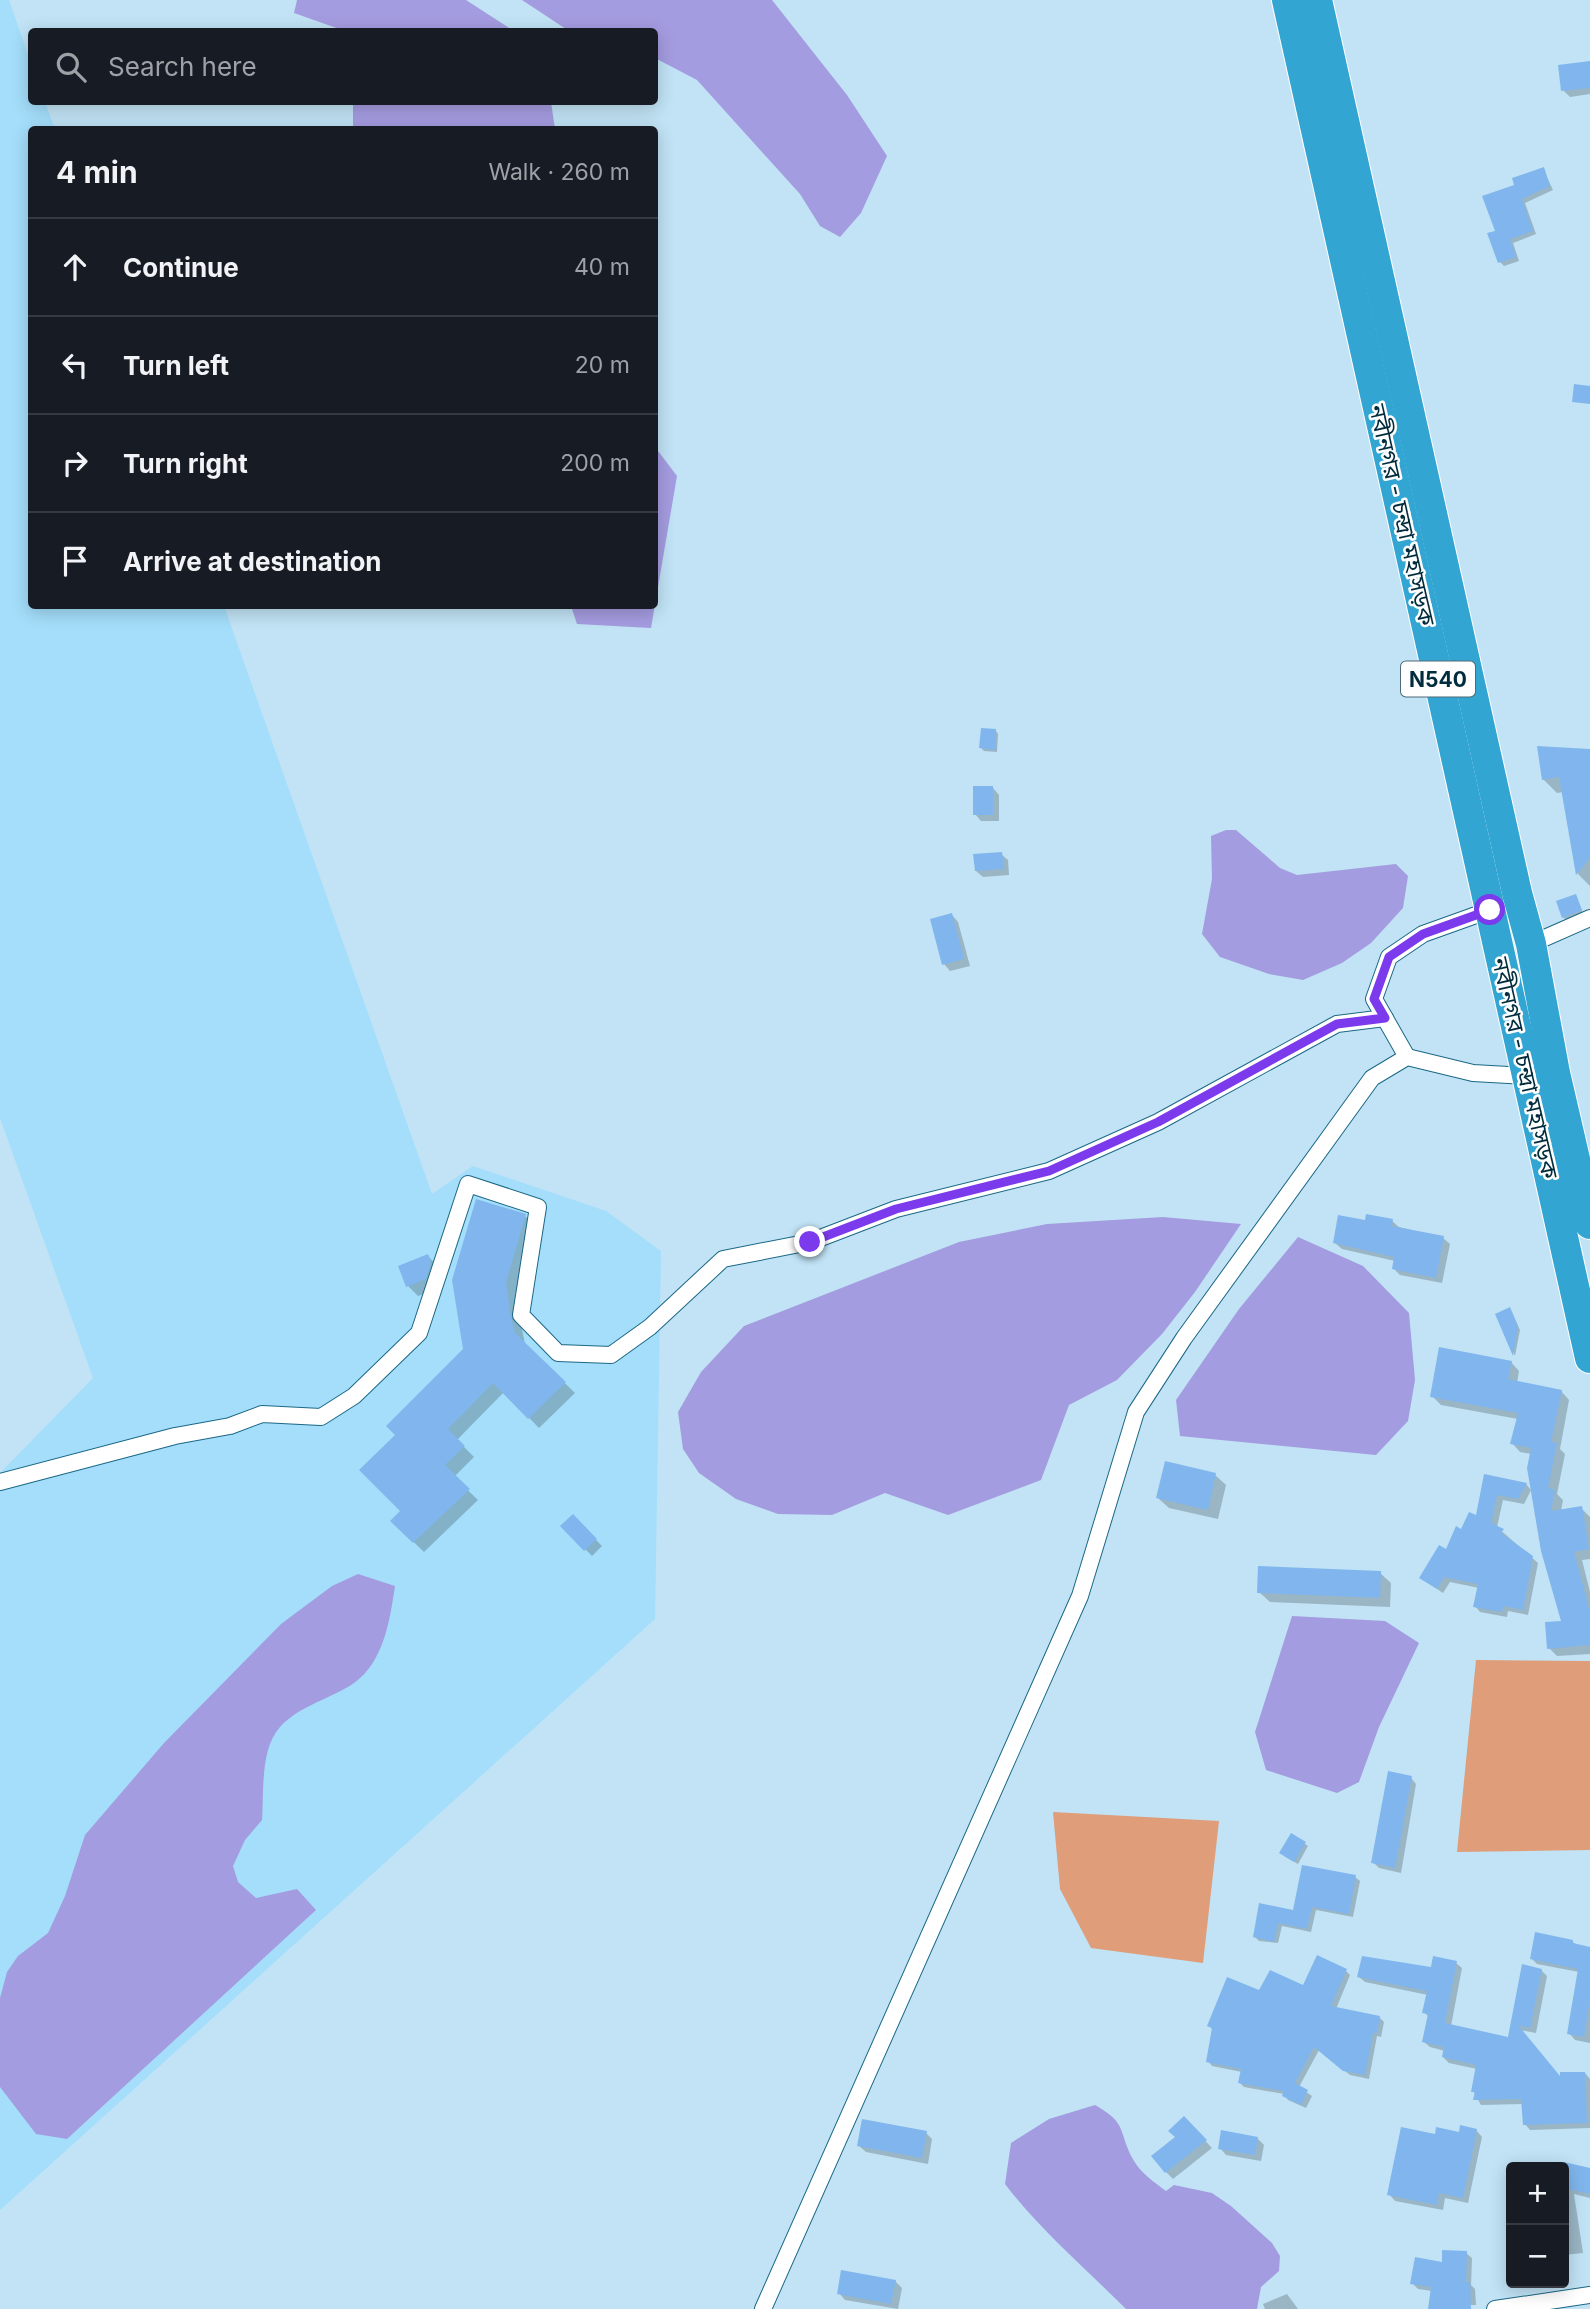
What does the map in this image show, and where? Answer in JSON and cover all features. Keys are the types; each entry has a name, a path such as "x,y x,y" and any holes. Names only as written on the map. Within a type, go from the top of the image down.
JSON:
{"highway":[{"name":"নবীনগর - চন্দ্রা মহাসড়ক","path":"1287,0 1590,1358"},
{"name":"নবীনগর - চন্দ্রা মহাসড়ক","path":"1317,0 1517,893 1531,944 1555,1073 1590,1223"}],"street":[{"path":"1407,1057 1374,999 1389,957 1423,934 1490,910"},
{"path":"1531,944 1590,918"},
{"path":"0,1482 175,1436 230,1426 262,1414 320,1416 354,1395 419,1333 468,1184 538,1207 521,1315 558,1353 611,1354 650,1327 723,1259 810,1242 896,1209 1049,1171 1158,1122 1337,1024 1385,1018"},
{"path":"763,2309 1080,1597 1136,1412 1184,1338 1372,1078 1407,1057 1473,1073 1527,1076"},
{"path":"1495,2309 1590,2295"}],"shaded area":[{"path":"0,0 9,0 28,54 28,105 46,105 54,126 28,126 28,609 225,609 432,1194 473,1166 606,1211 661,1251 655,1619 0,2210 0,1473 93,1378 0,1118"},
{"path":"297,0 466,0 509,28 336,28 294,13"},
{"path":"522,0 772,0 847,95 887,156 861,213 840,237 820,226 800,194 697,80 658,60 658,28 564,28"},
{"path":"353,105 551,105 555,126 353,126"},
{"path":"658,451 677,476 658,587"},
{"path":"572,609 654,609 651,628 577,624"},
{"path":"1226,830 1236,830 1280,868 1297,875 1396,864 1408,876 1403,908 1371,943 1342,963 1303,980 1269,974 1220,957 1202,934 1212,879 1211,836"},
{"path":"1163,1217 1241,1224 1195,1292 1162,1334 1117,1380 1069,1405 1041,1480 948,1515 885,1493 832,1515 778,1514 736,1499 699,1473 683,1449 678,1412 701,1372 744,1326 959,1242 1047,1224"},
{"path":"1298,1237 1363,1266 1409,1313 1415,1380 1408,1421 1376,1455 1180,1436 1176,1400 1239,1309"},
{"path":"358,1574 395,1586 388,1626 379,1652 364,1674 354,1683 297,1713 280,1727 266,1759 262,1820 245,1840 233,1866 238,1882 256,1898 297,1889 316,1910 67,2139 36,2134 0,2087 0,1998 7,1972 18,1956 48,1933 65,1896 85,1835 164,1743 281,1624 332,1586"},
{"path":"1292,1616 1385,1621 1419,1643 1379,1727 1359,1782 1337,1793 1266,1770 1255,1732"},
{"path":"1476,1660 1590,1661 1590,1850 1457,1852"},
{"path":"1053,1812 1219,1821 1203,1963 1091,1948 1060,1889"},
{"path":"1095,2105 1118,2123 1134,2161 1153,2181 1166,2191 1174,2185 1212,2193 1231,2206 1272,2243 1280,2256 1279,2271 1261,2287 1257,2309 1126,2309 1048,2233 1005,2184 1011,2143 1049,2119"}],"building":[{"path":"1590,61 1590,88 1561,91 1558,65"},
{"path":"1544,167 1550,186 1522,199 1533,231 1510,239 1516,257 1498,263 1487,233 1495,231 1482,196 1514,185 1512,178"},
{"path":"1574,384 1590,386 1590,404 1572,402"},
{"path":"981,728 996,729 995,750 979,748"},
{"path":"1537,746 1590,749 1590,858 1576,875 1559,777 1542,780"},
{"path":"973,786 993,786 993,815 973,815"},
{"path":"1002,852 1004,869 975,871 973,854"},
{"path":"1576,894 1582,910 1562,918 1556,901"},
{"path":"952,913 964,959 942,965 930,919"},
{"path":"476,1199 526,1214 506,1282 511,1318 515,1333 566,1382 528,1419 493,1383 448,1429 465,1446 445,1465 470,1489 413,1543 390,1521 400,1511 359,1470 395,1435 386,1426 463,1349 452,1280"},
{"path":"1366,1214 1393,1219 1392,1226 1444,1236 1436,1278 1392,1269 1394,1257 1333,1243 1338,1215 1365,1220"},
{"path":"428,1254 431,1262 426,1279 406,1287 398,1266"},
{"path":"1510,1307 1518,1326 1513,1356 1495,1314"},
{"path":"1439,1347 1512,1361 1508,1379 1562,1390 1551,1442 1557,1443 1548,1488 1555,1490 1551,1511 1582,1506 1589,1549 1574,1552 1590,1612 1590,1645 1547,1649 1545,1622 1561,1621 1541,1551 1527,1468 1531,1448 1510,1444 1518,1413 1430,1397"},
{"path":"1165,1461 1216,1473 1208,1510 1156,1498"},
{"path":"1484,1474 1527,1483 1518,1499 1497,1495 1491,1523 1504,1529 1501,1533 1533,1556 1523,1610 1503,1606 1502,1612 1473,1607 1478,1584 1444,1577 1437,1589 1419,1578 1439,1545 1446,1549 1456,1526 1461,1529 1469,1512 1476,1515"},
{"path":"573,1514 597,1539 584,1551 560,1526"},
{"path":"1258,1566 1381,1571 1380,1598 1257,1593"},
{"path":"1388,1771 1412,1776 1395,1868 1371,1863"},
{"path":"1291,1833 1306,1842 1294,1862 1279,1853"},
{"path":"1302,1865 1356,1875 1349,1914 1312,1907 1307,1929 1278,1923 1274,1942 1253,1937 1259,1903 1293,1910"},
{"path":"1535,1932 1573,1940 1573,1943 1590,1947 1590,2000 1584,2037 1567,2034 1578,1969 1530,1959"},
{"path":"1317,1955 1347,1969 1331,2006 1380,2016 1377,2033 1373,2033 1365,2075 1343,2071 1314,2047 1295,2083 1308,2090 1301,2105 1282,2096 1284,2091 1238,2083 1241,2069 1206,2062 1212,2028 1207,2026 1227,1977 1259,1990 1270,1970 1303,1985"},
{"path":"1362,1956 1431,1967 1433,1956 1457,1961 1445,2023 1508,2037 1522,1964 1542,1969 1530,2028 1518,2025 1560,2076 1560,2072 1585,2072 1587,2123 1523,2125 1521,2099 1473,2100 1475,2092 1471,2092 1476,2065 1442,2057 1444,2047 1422,2042 1428,2014 1422,2013 1427,1991 1357,1977"},
{"path":"1184,2116 1207,2140 1165,2173 1151,2156 1175,2137 1168,2131"},
{"path":"862,2119 927,2131 922,2158 857,2146"},
{"path":"1460,2125 1477,2129 1463,2198 1439,2193 1437,2205 1387,2195 1401,2127 1435,2134 1436,2127 1459,2132"},
{"path":"1221,2130 1258,2137 1255,2155 1218,2149"},
{"path":"1569,2163 1590,2168 1590,2194 1569,2189"},
{"path":"1442,2250 1467,2251 1466,2282 1470,2282 1471,2309 1428,2309 1431,2287 1410,2284 1415,2257 1442,2262"},
{"path":"841,2270 896,2280 891,2304 837,2294"}],"route":[{"path":"810,1242 896,1209 1049,1171 1158,1122 1257,1065 1337,1024 1385,1018 1374,999 1389,957 1423,934 1490,910"}]}
